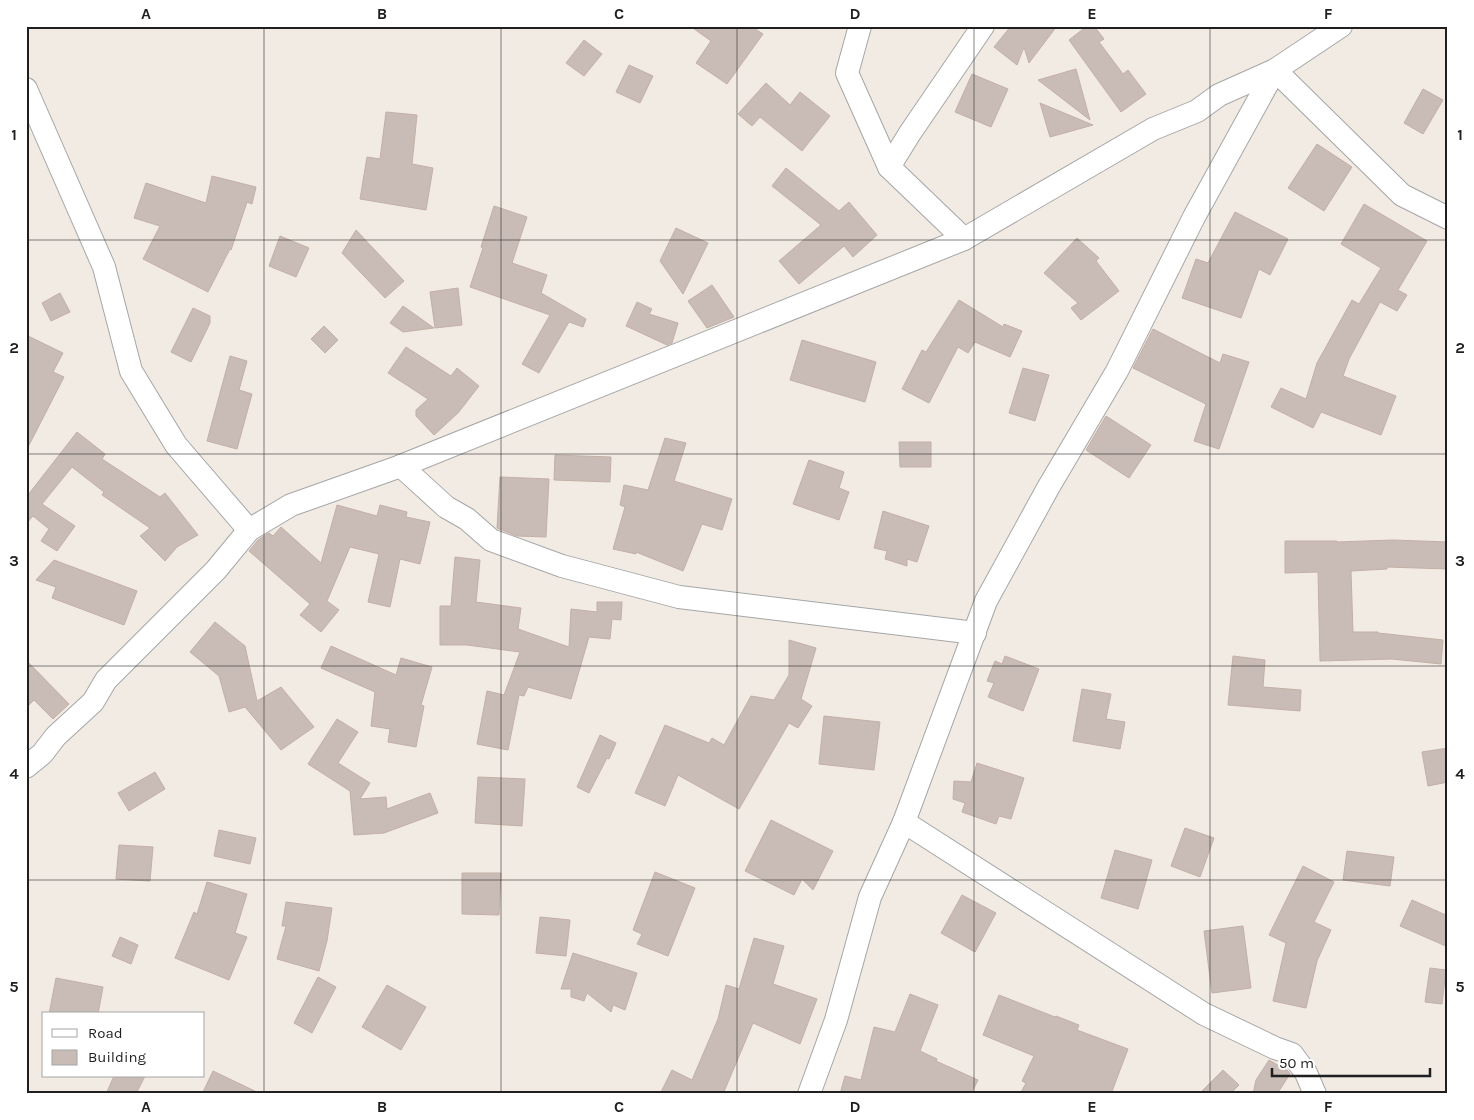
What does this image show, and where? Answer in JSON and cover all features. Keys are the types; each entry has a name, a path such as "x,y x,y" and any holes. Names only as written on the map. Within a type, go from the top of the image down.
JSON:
{"street":[{"path":"860,26 847,73 889,167 964,240"},
{"path":"889,167 983,26"},
{"path":"26,767 42,754 56,736 93,702 106,680 216,570 249,530 291,505 402,466 964,240 1154,129 1197,111 1218,95 1274,70 1341,26"},
{"path":"1274,70 1402,195 1448,218"},
{"path":"808,1094 836,1020 870,897 904,822 986,601 1048,488 1116,371 1194,216 1274,70"},
{"path":"26,89 104,267 131,371 176,445 249,530"},
{"path":"402,466 446,506 467,519 491,540 562,566 679,597 975,633"},
{"path":"904,822 1204,1014 1274,1048 1292,1054 1306,1073 1315,1094"}],"building":[{"path":"690,26 751,26 763,34 727,84 696,63 711,41"},
{"path":"1011,26 1057,26 1029,63 1024,47 1017,65 994,47"},
{"path":"1087,26 1094,26 1104,39 1099,42 1123,74 1128,70 1146,94 1121,112 1069,40"},
{"path":"584,40 602,54 584,76 566,63"},
{"path":"629,65 653,76 640,103 616,92"},
{"path":"1076,69 1090,120 1038,80"},
{"path":"972,74 1008,89 991,127 955,112"},
{"path":"766,83 790,105 800,92 830,116 802,151 760,117 752,126 738,114"},
{"path":"1423,89 1443,100 1423,134 1404,123"},
{"path":"1040,103 1093,125 1050,137"},
{"path":"386,112 417,115 412,164 433,168 426,210 360,199 367,157 380,159"},
{"path":"1317,144 1352,167 1324,211 1288,188"},
{"path":"786,168 839,211 849,202 877,235 853,257 844,246 799,284 779,261 821,225 772,186"},
{"path":"212,176 256,187 252,204 247,202 231,250 208,292 143,259 160,226 134,218 146,183 206,203"},
{"path":"1364,204 1427,241 1398,290 1407,295 1397,311 1380,302 1349,359 1343,376 1396,396 1381,435 1321,412 1313,428 1271,407 1281,388 1306,399 1317,363 1352,300 1359,304 1381,268 1341,244"},
{"path":"494,206 527,217 512,263 547,275 541,293 586,319 583,327 569,322 539,373 522,364 550,315 470,287"},
{"path":"1235,212 1288,239 1270,275 1259,269 1241,318 1182,298 1196,259 1208,263"},
{"path":"676,228 708,243 683,294 660,261"},
{"path":"356,230 404,281 385,298 342,253"},
{"path":"280,236 309,248 296,277 269,266"},
{"path":"1077,238 1099,258 1096,261 1119,291 1081,320 1071,308 1078,303 1044,273"},
{"path":"712,285 734,317 707,328 688,301"},
{"path":"458,288 462,325 435,328 430,292"},
{"path":"60,293 70,312 51,321 42,303"},
{"path":"959,300 1003,327 1004,324 1022,331 1010,357 975,342 968,353 958,347 929,403 902,389 922,350 926,352"},
{"path":"637,302 652,309 649,314 678,323 672,343 667,345 626,326"},
{"path":"403,306 434,328 403,332 390,323"},
{"path":"193,308 210,316 210,323 191,362 171,352"},
{"path":"324,326 338,340 325,353 311,339"},
{"path":"1153,329 1220,363 1223,354 1249,362 1219,449 1194,441 1206,404 1133,368"},
{"path":"26,335 63,353 53,372 64,377 26,451"},
{"path":"802,340 876,362 865,402 790,380"},
{"path":"406,347 451,376 457,368 479,386 458,413 434,435 416,416 416,410 428,399 388,373"},
{"path":"230,356 247,361 239,390 252,394 237,449 207,441"},
{"path":"1023,368 1049,375 1035,421 1009,413"},
{"path":"1106,416 1151,445 1129,478 1086,450"},
{"path":"77,432 105,454 102,459 160,497 165,493 198,535 177,547 165,561 140,536 150,528 102,495 104,492 72,467 42,504 75,526 57,551 41,541 49,529 33,516 26,524 26,494 28,495"},
{"path":"665,438 686,443 674,481 732,499 722,530 702,524 683,571 636,552 636,554 613,549 625,507 620,505 624,485 648,490"},
{"path":"899,442 931,442 931,467 900,467"},
{"path":"555,455 611,457 610,482 554,480"},
{"path":"809,460 844,472 839,488 849,492 839,520 793,504"},
{"path":"500,477 549,479 546,537 517,536 497,528"},
{"path":"337,505 377,516 380,505 407,512 406,517 430,522 420,564 400,559 390,607 368,602 379,554 350,547 327,601 339,610 321,632 300,615 310,604 249,551 258,540 269,533 273,536 281,527 321,563"},
{"path":"883,511 929,526 917,562 907,559 907,566 885,559 887,551 874,548"},
{"path":"1393,540 1448,542 1448,569 1387,567 1387,569 1351,571 1353,632 1378,632 1443,640 1441,664 1392,659 1320,661 1318,572 1285,573 1285,541"},
{"path":"455,557 480,560 476,602 521,608 518,629 569,647 571,609 597,612 597,602 622,602 621,620 612,619 610,639 589,637 571,699 528,687 524,696 519,695 508,750 477,744 487,691 504,695 520,652 467,645 440,645 440,606 451,606"},
{"path":"54,560 137,591 124,625 52,598 56,587 36,580"},
{"path":"215,622 245,646 257,701 281,687 314,727 281,750 245,707 229,712 219,676 190,652"},
{"path":"789,640 816,648 801,699 812,706 798,728 789,723 739,809 678,775 665,806 635,793 665,725 709,743 712,738 724,745 751,696 774,700 789,675"},
{"path":"331,646 396,675 401,658 432,667 421,705 424,706 416,747 388,742 390,729 371,726 375,692 321,668"},
{"path":"1005,656 1039,669 1023,711 988,697 994,683 987,681 995,661 1002,664"},
{"path":"1233,656 1265,660 1263,687 1301,690 1300,711 1228,705"},
{"path":"26,660 69,704 53,719 34,700 26,708"},
{"path":"1082,689 1111,694 1106,719 1125,722 1120,749 1073,741"},
{"path":"824,716 880,722 874,770 819,764"},
{"path":"337,719 358,732 338,763 370,783 360,799 386,797 387,809 430,793 438,813 384,833 354,835 350,791 308,764"},
{"path":"600,735 616,743 589,793 577,787"},
{"path":"1448,748 1448,782 1428,786 1422,752"},
{"path":"977,763 1024,778 1011,819 999,816 996,824 962,812 965,803 953,799 954,781 971,782"},
{"path":"155,772 165,789 129,811 118,793"},
{"path":"478,777 525,779 522,826 475,823"},
{"path":"771,820 833,851 813,890 802,879 794,895 745,871"},
{"path":"1185,828 1214,838 1200,877 1171,866"},
{"path":"219,830 256,838 250,864 214,856"},
{"path":"119,845 153,847 150,881 116,879"},
{"path":"1115,850 1152,860 1138,909 1101,898"},
{"path":"1347,851 1394,857 1390,886 1343,880"},
{"path":"1303,866 1334,882 1314,922 1331,930 1317,961 1306,1008 1273,1001 1286,943 1269,935"},
{"path":"655,872 695,888 668,956 637,944 642,934 633,930"},
{"path":"462,873 501,873 499,915 462,914"},
{"path":"207,882 247,894 235,933 247,937 229,980 175,958 194,912 197,914"},
{"path":"962,895 996,913 975,952 941,933"},
{"path":"1412,900 1448,916 1448,947 1400,926"},
{"path":"286,902 332,908 327,941 319,971 277,959 286,926 282,926"},
{"path":"540,917 570,920 566,956 536,953"},
{"path":"1243,926 1251,988 1212,993 1204,931"},
{"path":"120,937 138,945 131,964 112,956"},
{"path":"754,938 784,946 773,984 817,999 800,1044 753,1023 723,1094 660,1094 672,1070 692,1080 718,1019 726,985 739,989"},
{"path":"573,953 637,973 625,1010 613,1005 611,1012 587,993 584,1001 571,997 571,989 561,989"},
{"path":"1430,968 1446,970 1442,1004 1425,1002"},
{"path":"318,977 336,987 312,1033 294,1023"},
{"path":"56,978 103,987 98,1012 49,1012"},
{"path":"387,985 426,1007 401,1050 362,1027"},
{"path":"910,994 938,1005 920,1051 937,1059 936,1061 978,1080 971,1094 840,1094 845,1076 861,1080 874,1027 895,1032"},
{"path":"999,995 1079,1025 1077,1030 1128,1049 1111,1094 1020,1094 1026,1083 1022,1081 1034,1056 983,1035"},
{"path":"1269,1060 1290,1074 1277,1094 1253,1094 1256,1080"},
{"path":"1223,1070 1239,1085 1230,1094 1199,1094"},
{"path":"213,1071 261,1094 202,1094"},
{"path":"113,1078 144,1078 136,1094 106,1094"}]}
